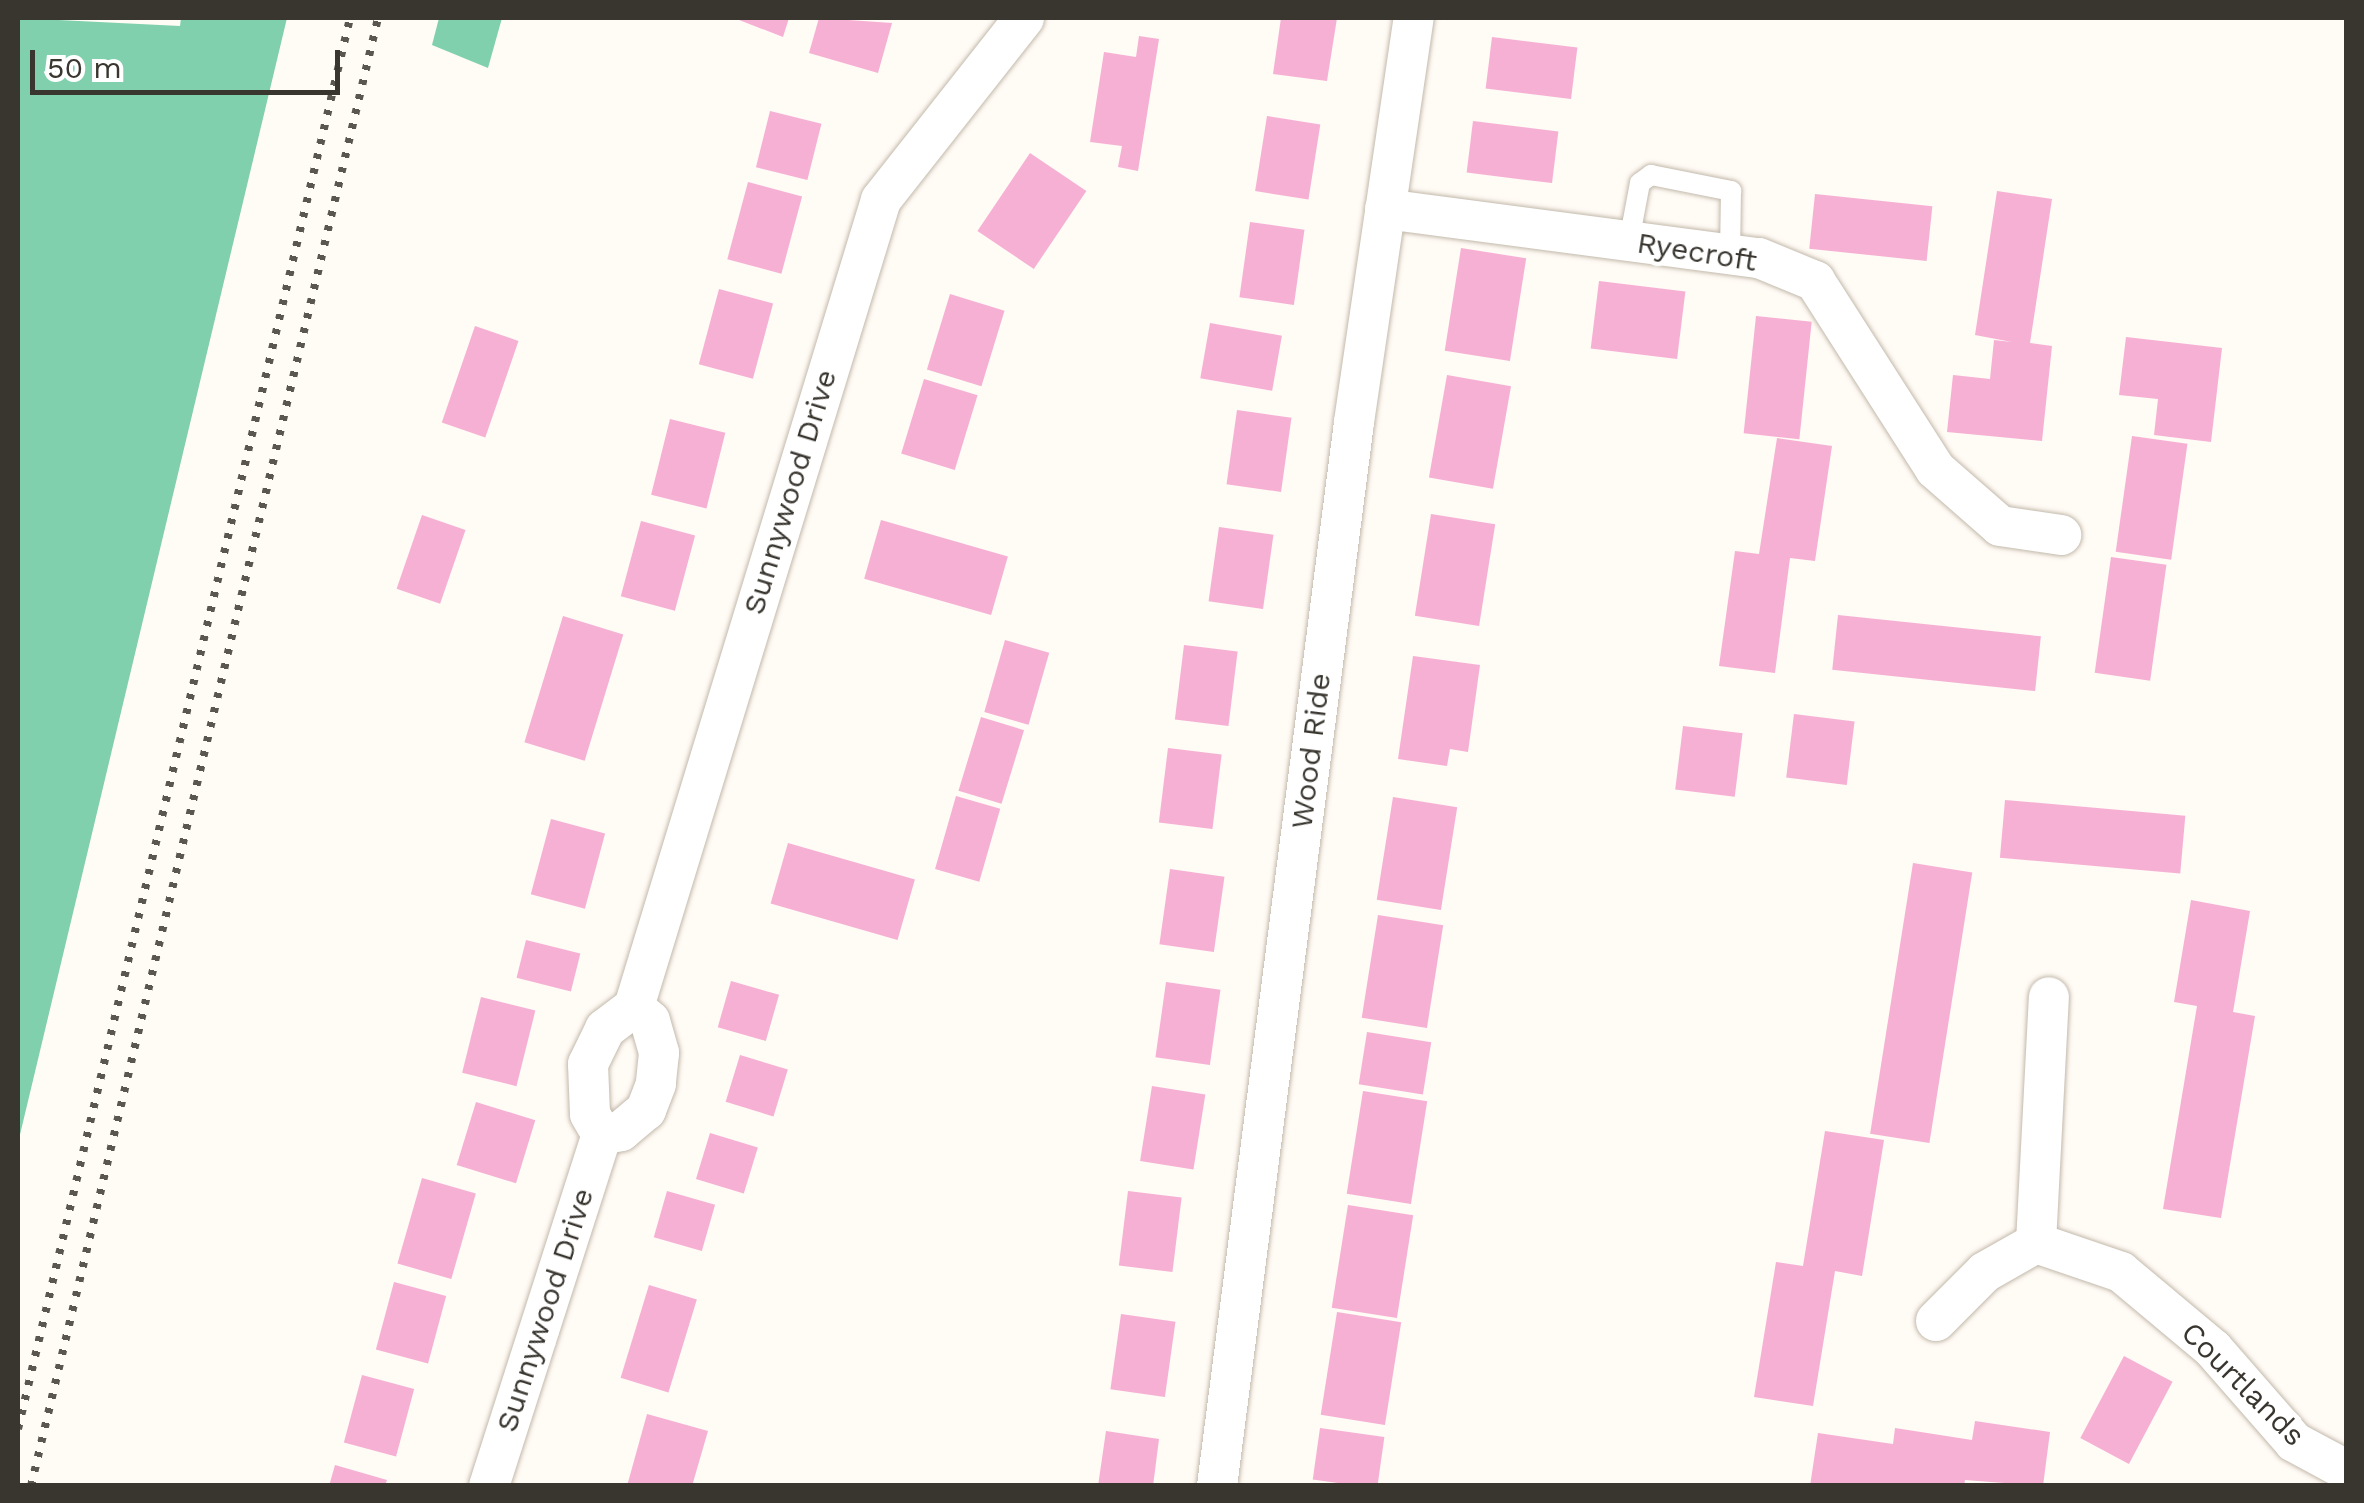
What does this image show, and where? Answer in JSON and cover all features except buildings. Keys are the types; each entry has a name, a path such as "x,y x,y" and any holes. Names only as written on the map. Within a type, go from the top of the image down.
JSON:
{"street":[{"name":"Wood Ride","path":"1217,1486 1385,209 1414,18"},
{"name":"Sunnywood Drive","path":"489,1486 602,1135 590,1114 588,1064 604,1029 634,1007 881,200 1000,26"},
{"name":"Ryecroft","path":"1385,209 1730,254 1815,280 1935,469 2000,526 2061,535"},
{"path":"1936,1321 1986,1272 2036,1242 2049,997"},
{"path":"602,1135 621,1130 646,1110 656,1084 659,1053 650,1022 634,1007"},
{"name":"Courtlands","path":"2036,1242 2121,1272 2213,1349 2294,1442 2346,1470"}],"lane":[{"path":"1629,241 1640,183 1651,175 1731,192 1730,254"}],"green space":[{"path":"18,18 180,26 181,18 287,18 18,1143"},
{"path":"439,18 502,18 488,68 432,45"}],"railway":[{"path":"18,1429 350,18"},
{"path":"31,1486 378,18"}]}
